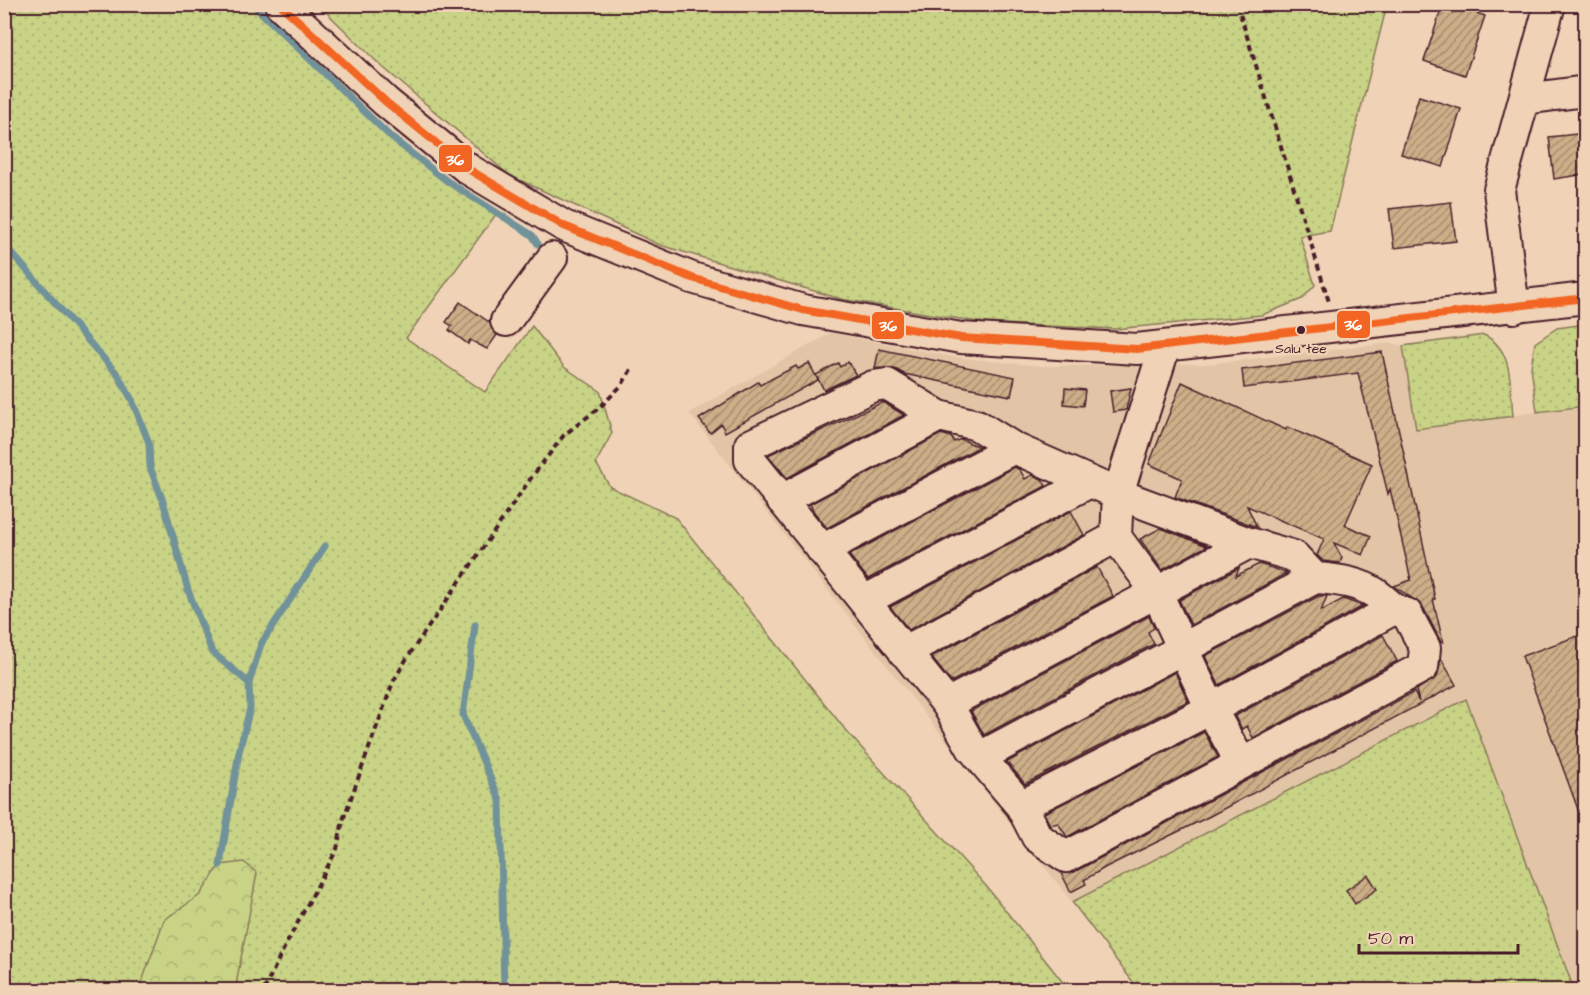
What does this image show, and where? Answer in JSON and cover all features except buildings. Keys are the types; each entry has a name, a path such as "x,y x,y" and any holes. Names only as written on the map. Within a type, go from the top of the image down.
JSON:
{"street":[{"path":"280,4 386,102 468,169 564,226 692,278 803,310 961,338 1137,349 1514,308 1586,298"},
{"path":"1514,308 1499,190 1550,4"},
{"path":"1525,99 1586,92"},
{"path":"506,321 552,258"},
{"path":"1165,346 1118,494 1116,537 1156,591 1211,709 1241,763"},
{"path":"980,757 1315,578 1337,579 1374,593 1392,610 1407,614 1425,648 1423,667 1066,857 1038,837 1021,806 980,757 947,704 750,460 750,445 873,386 886,384 939,416 977,425 1014,448 1118,494 1249,543 1294,556 1315,578"},
{"path":"782,500 939,416"},
{"path":"822,550 1014,448"},
{"path":"864,601 1090,482"},
{"path":"904,652 1116,537"},
{"path":"947,704 1249,543"},
{"path":"1021,806 1211,709 1392,610"}],"path":[{"path":"1237,4 1338,327"},
{"path":"264,990 337,849 343,819 393,682 407,658 564,435 599,408 622,385 633,366"}],"shaded area":[{"path":"831,333 954,357 1041,366 1207,364 1391,343 1403,346 1416,428 1585,406 1585,980 1573,987 1466,700 1072,902 689,413"}],"green space":[{"path":"5,4 252,5 392,138 447,181 497,213 406,338 485,392 532,326 564,367 600,391 612,433 596,463 610,487 676,518 848,733 986,886 1069,990 5,990"},
{"path":"319,5 1387,5 1330,231 1300,236 1315,285 1302,299 1262,315 1115,329 984,323 841,299 660,245 509,175 378,63"},
{"path":"1585,324 1585,406 1537,412 1531,367 1535,343 1557,328"},
{"path":"1484,335 1494,341 1506,359 1513,416 1416,429 1403,346"},
{"path":"1466,699 1573,987 1568,990 1336,990 1332,985 1321,990 1139,990 1072,902"},
{"path":"244,862 257,873 235,990 139,990 164,920 200,895 220,865"}],"waterway":[{"path":"252,4 392,138 447,181 532,235 538,244"},
{"path":"9,250 118,375 132,400 149,443 150,467 163,501 188,590 212,652 249,683 250,708 239,752 220,865"},
{"path":"249,683 261,644 325,546"},
{"path":"475,625 463,715 500,800 504,990"}],"transit line":[{"name":"36","path":"280,4 386,102 468,169 564,226 692,278 803,310 961,338 1137,349 1586,298"}],"place":[{"name":"Salu tee","path":"1301,330"}]}
